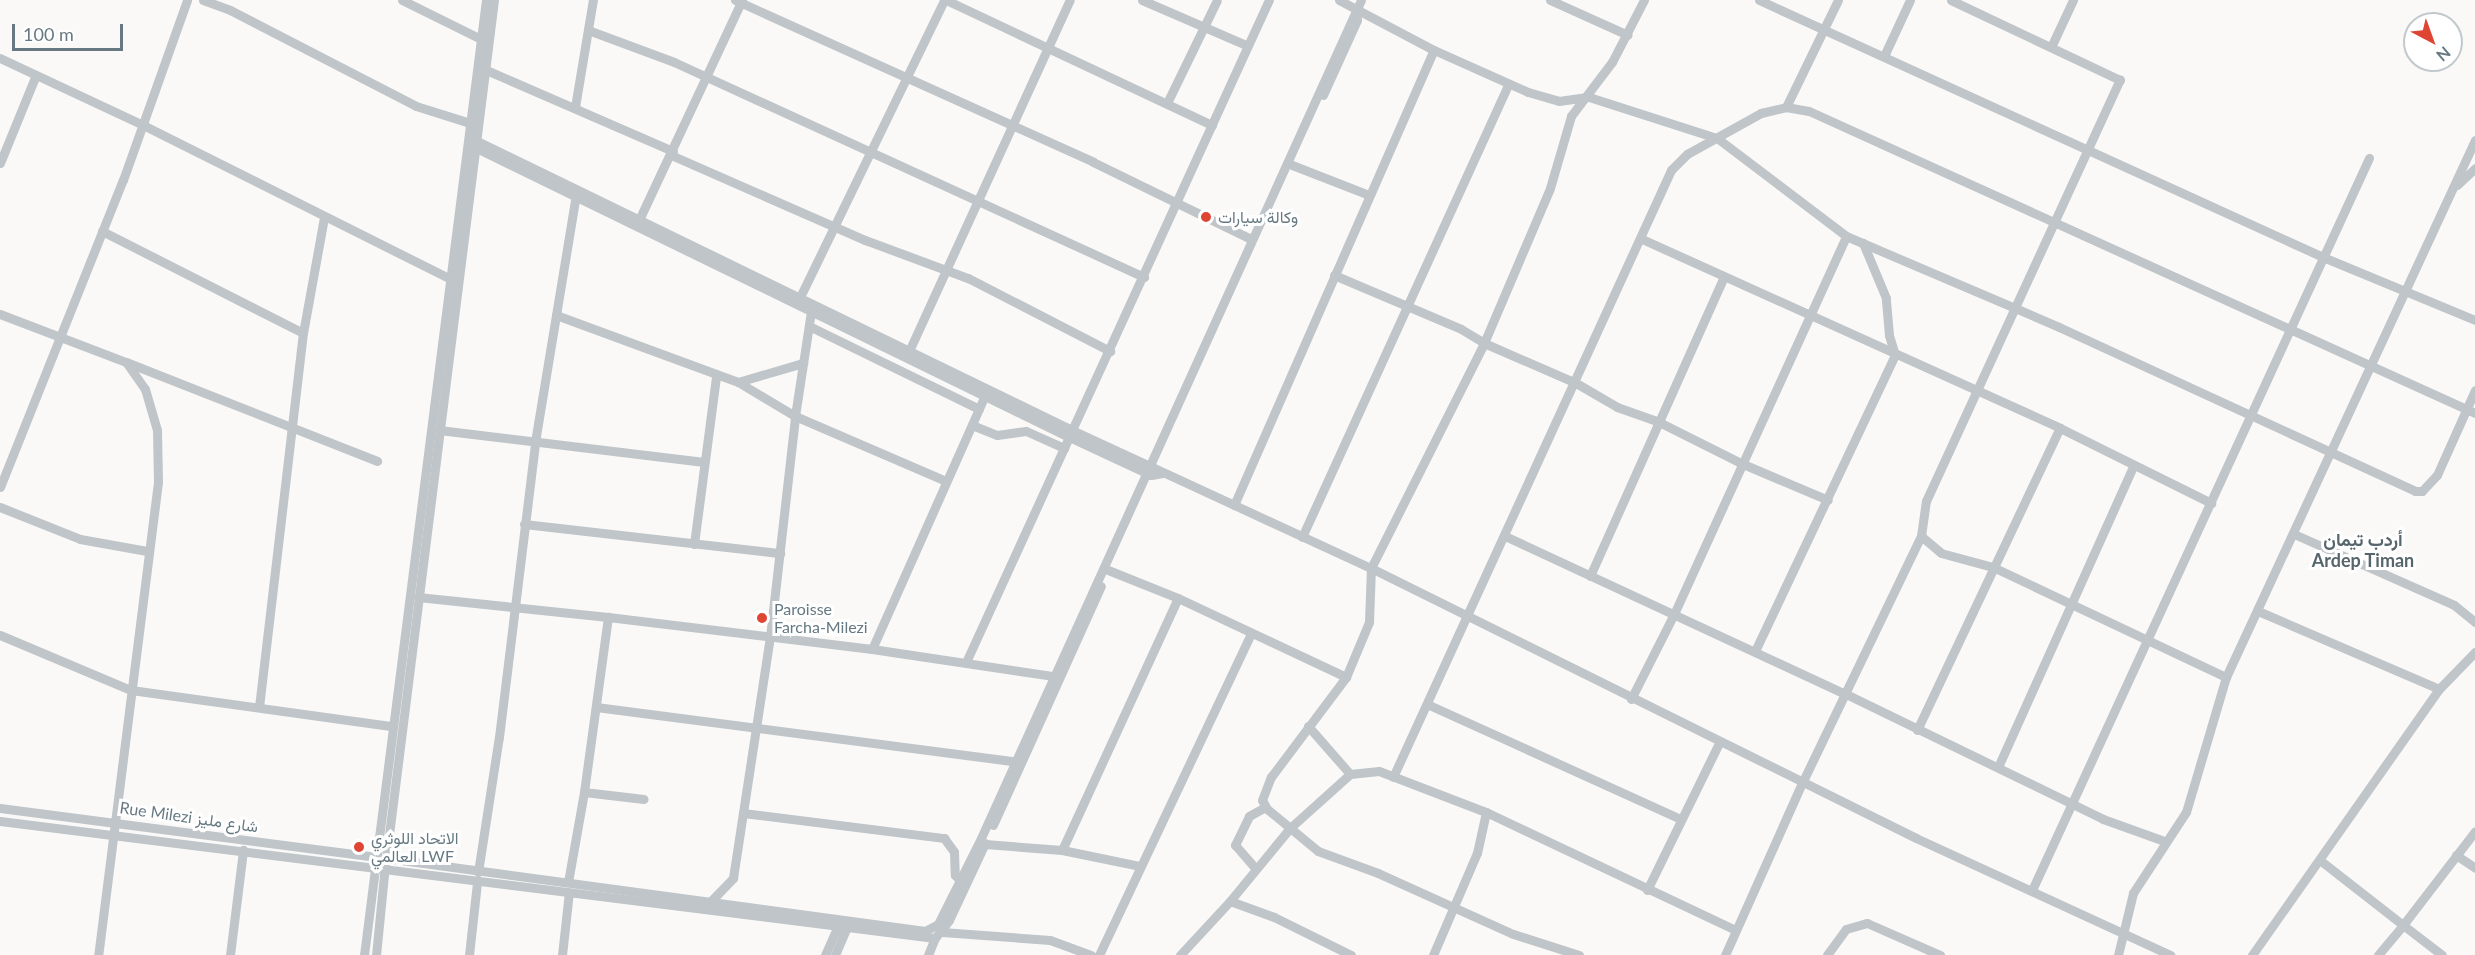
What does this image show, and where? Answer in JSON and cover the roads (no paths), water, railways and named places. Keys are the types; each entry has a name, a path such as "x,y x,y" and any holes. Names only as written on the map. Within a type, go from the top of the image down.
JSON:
{"street":[{"path":"0,487 143,125 187,0"},
{"path":"203,0 230,10 416,106 470,123"},
{"path":"402,0 481,39"},
{"path":"376,955 439,430 472,142 470,123 486,0"},
{"path":"364,955 374,857 450,279 494,0"},
{"path":"576,107 592,0"},
{"path":"800,297 945,0 1212,125"},
{"path":"909,351 944,269 979,200 1070,0"},
{"path":"1142,0 1246,45"},
{"path":"1167,103 1217,0"},
{"path":"966,662 1144,277 1246,45 1269,0"},
{"path":"1339,0 1358,4 1434,50 1508,85 1559,101 1588,97 1717,138 1846,236 2015,308 2249,418 2332,453 2388,480 2422,491 2437,475 2471,411 2475,390"},
{"path":"1550,0 1628,35"},
{"path":"1579,955 1513,934 1457,907 1318,851 1265,807 1262,796 1271,777 1346,677 1369,622 1371,568 1484,343 1550,188 1571,116 1588,97 1628,35 1644,0"},
{"path":"1759,0 2086,151 2165,182 2323,257 2475,320"},
{"path":"1786,107 1838,0"},
{"path":"1884,56 1910,0"},
{"path":"1725,955 1803,781 1921,536 1926,501 1980,392 2053,223 2120,80 1951,0"},
{"path":"2052,47 2073,0"},
{"path":"639,221 707,78 739,1 1093,162 1176,206 1251,239"},
{"path":"477,877 709,903 843,925 932,929 960,880 1052,676 1292,165 1357,20 1358,4"},
{"path":"928,955 985,844 1108,570 1251,239 1358,4"},
{"path":"588,30 707,78 1144,277"},
{"path":"1233,505 1434,50"},
{"path":"0,58 143,125 324,218 450,279"},
{"path":"484,69 576,107 865,240 944,269 1110,351"},
{"path":"0,163 36,75"},
{"path":"1302,537 1508,85"},
{"path":"1393,777 1642,239 1671,170 1687,154 1761,113 1786,107 1809,111 2471,411"},
{"path":"2118,955 2133,893 2164,841 2186,812 2226,677 2332,453 2475,140"},
{"path":"472,142 576,195 639,221 811,311 985,395 1371,568 1719,743 1803,781 1916,838 2170,955"},
{"path":"472,142 800,297 1070,434"},
{"path":"2032,890 2369,158"},
{"path":"1292,165 1369,195"},
{"path":"2453,189 2475,168"},
{"path":"469,955 477,877 516,605 535,442 576,195"},
{"path":"259,707 294,429 303,333 324,218"},
{"path":"102,231 303,333"},
{"path":"1631,699 1674,614 1846,236"},
{"path":"1642,239 1810,317 2060,428 2211,503"},
{"path":"1755,651 1895,355 1888,335 1886,298 1863,243"},
{"path":"1334,275 1576,382 1617,407 1657,421 1743,464 1828,500"},
{"path":"1590,576 1657,421 1724,277"},
{"path":"709,903 732,882 770,638 795,416 811,311"},
{"path":"0,314 60,335 377,461"},
{"path":"556,315 716,376 738,382 795,416 946,482"},
{"path":"809,326 979,409"},
{"path":"98,955 147,551 158,482 157,430 145,389 126,362"},
{"path":"738,382 803,363"},
{"path":"694,544 716,376"},
{"path":"872,649 985,395"},
{"path":"972,425 997,435 1026,431 1064,448"},
{"path":"1917,730 2060,428"},
{"path":"439,430 704,462"},
{"path":"1998,767 2133,466"},
{"path":"0,507 80,538 147,551"},
{"path":"524,524 780,553"},
{"path":"2294,534 2454,605 2475,622"},
{"path":"1505,536 1755,651 2073,804 2164,841"},
{"path":"1921,536 1941,553 1993,567 2226,677"},
{"path":"1108,570 1178,598 1346,677"},
{"path":"418,597 516,605 872,649 1052,676"},
{"path":"1062,850 1178,598"},
{"path":"2258,611 2439,689"},
{"path":"562,955 568,887 585,792 608,618"},
{"path":"1099,955 1251,634"},
{"path":"0,635 131,690 392,726"},
{"path":"2252,955 2321,861 2439,689 2475,652"},
{"path":"1427,704 1681,819"},
{"path":"596,707 1014,761"},
{"path":"1308,726 1350,774"},
{"path":"1647,890 1719,743"},
{"path":"1180,955 1230,901 1290,828 1350,774 1379,771 1486,812 1647,890 1736,930"},
{"path":"585,792 644,800"},
{"path":"1256,869 1234,845 1249,816 1265,807"},
{"name":"Rue Milezi شارع مليز","path":"0,808 386,858 477,877"},
{"path":"1433,955 1457,907 1478,853 1486,812"},
{"path":"743,813 944,838 954,852 955,875 960,880"},
{"name":"Rue Milezi شارع مليز","path":"0,821 243,850 385,870 477,877"},
{"path":"2378,955 2475,831"},
{"path":"985,844 1062,850 1140,866"},
{"path":"230,955 243,850"},
{"path":"2456,855 2475,868"},
{"path":"2321,861 2442,955"},
{"path":"568,887 843,925 938,935 1050,940 1091,955"},
{"path":"1230,901 1274,917 1351,955"},
{"path":"1827,955 1846,929 1867,923 1940,955"},
{"path":"825,955 843,925"},
{"path":"835,955 843,925"}],"place":[{"name":"وكالة سيارات","path":"1206,217"},
{"name":"Paroisse Farcha-Milezi","path":"762,618"},
{"name":"الاتحاد اللوثري العالمي LWF","path":"359,847"}],"district":[{"name":"أردب تيمان Ardep Timan","path":"2363,550"}]}
